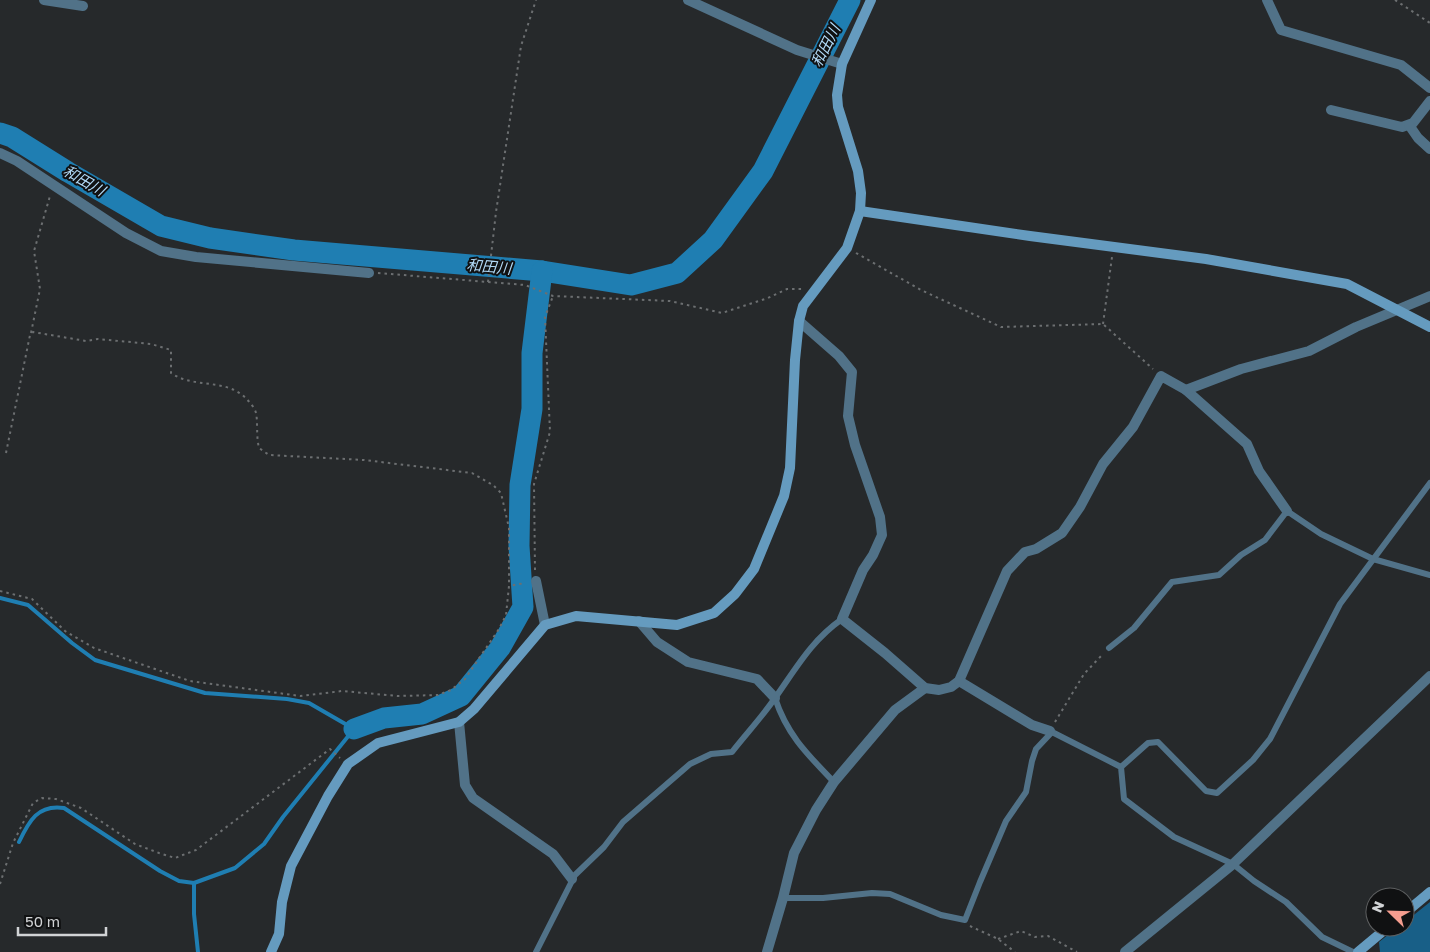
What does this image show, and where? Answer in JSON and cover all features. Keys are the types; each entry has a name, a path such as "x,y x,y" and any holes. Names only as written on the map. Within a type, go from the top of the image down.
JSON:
{"street":[{"path":"44,0 83,6"},
{"path":"688,0 797,50 838,63"},
{"path":"271,952 279,934 282,902 291,866 328,796 348,764 378,742 459,722 474,709 545,625 576,616 677,625 714,613 735,594 754,570 784,496 790,468 799,321 803,306 847,248 860,211 861,193 858,171 838,101 838,63 871,0"},
{"path":"1267,0 1281,30 1401,65 1430,88"},
{"path":"1331,110 1402,127 1413,123 1430,101"},
{"path":"1409,124 1418,138 1430,150"},
{"path":"0,153 54,185 126,232 161,251 196,258 369,273"},
{"path":"860,211 1206,259 1347,284 1430,327"},
{"path":"1186,390 1241,369 1309,351 1395,310 1430,296"},
{"path":"799,321 839,356 852,372 848,416 855,445 880,517 882,535 873,555 863,570 842,620 885,653 925,688 939,690 951,687 958,681 1006,571 1025,552 1062,533 1080,508 1103,464 1133,427 1161,376 1186,390 1247,444 1259,471 1287,511"},
{"path":"536,581 545,625"},
{"path":"638,621 657,642 688,662 757,679 775,698"},
{"path":"1124,952 1233,864 1430,676"},
{"path":"958,681 1032,725 1051,731"},
{"path":"767,952 794,853 816,810 834,782 895,710 925,688"},
{"path":"459,722 465,785 474,798 553,854 572,879"},
{"path":"1415,905 1430,892"},
{"path":"1358,952 1376,937"}],"lane":[{"path":"1121,766 1148,743 1158,742 1206,791 1217,794 1253,760 1270,739 1340,604 1430,482"},
{"path":"1109,648 1134,628 1172,582 1219,575 1241,555 1265,540 1287,511 1321,534 1373,559 1430,575"},
{"path":"536,952 572,879 604,847 623,822 690,764 711,754 732,752 775,698 809,649 825,632 842,620"},
{"path":"775,698 782,719 805,753 834,782"},
{"path":"783,898 823,898 872,893 890,894 941,914 965,920 1006,821 1026,792 1036,749 1051,731 1121,766"},
{"path":"1121,766 1124,799 1174,836 1233,864 1254,881 1286,902 1322,937 1353,952"}],"path":[{"path":"488,282 498,193 521,46 536,0"},
{"path":"1395,0 1430,23"},
{"path":"6,453 40,289 34,251 54,185"},
{"path":"1103,324 1114,247"},
{"path":"847,248 921,290 1000,327 1103,324 1161,376"},
{"path":"369,273 525,285 553,296 670,301 722,314 768,298 787,289 815,289"},
{"path":"509,586 536,581 534,484 550,432 546,317 553,296"},
{"path":"0,591 32,599 65,631 94,648 190,681 300,696 342,692 398,696 438,695 450,690 465,679 506,615 509,586 509,528 502,492 493,484 472,473 364,460 269,455 258,448 256,412 249,401 241,393 226,386 179,378 171,373 170,350 151,344 98,339 86,341 33,332 30,335"},
{"path":"1051,731 1084,674 1109,648"},
{"path":"0,884 13,843 33,803 42,798 56,799 80,808 135,844 175,858 196,850 330,749 348,764"},
{"path":"965,920 972,928 998,939 1015,952"},
{"path":"998,939 1021,931 1035,937 1048,936 1077,952"}],"shaded area":[{"path":"1430,902 1430,952 1380,952 1379,942 1385,937 1415,937 1415,914"}],"waterway":[{"name":"和田川","path":"0,133 12,137 161,226 210,238 294,250 542,271 631,285 677,273 713,240 763,171 850,0"},
{"path":"354,729 384,718 422,714 461,696 500,648 523,607 519,546 520,485 532,409 532,353 542,271"},
{"path":"0,598 28,605 95,660 205,693 287,699 309,703 354,729 283,817 264,844 235,868 194,883 179,881 160,871 64,808 55,807 41,811 31,821 19,842"},
{"path":"194,883 194,914 198,952"}]}
